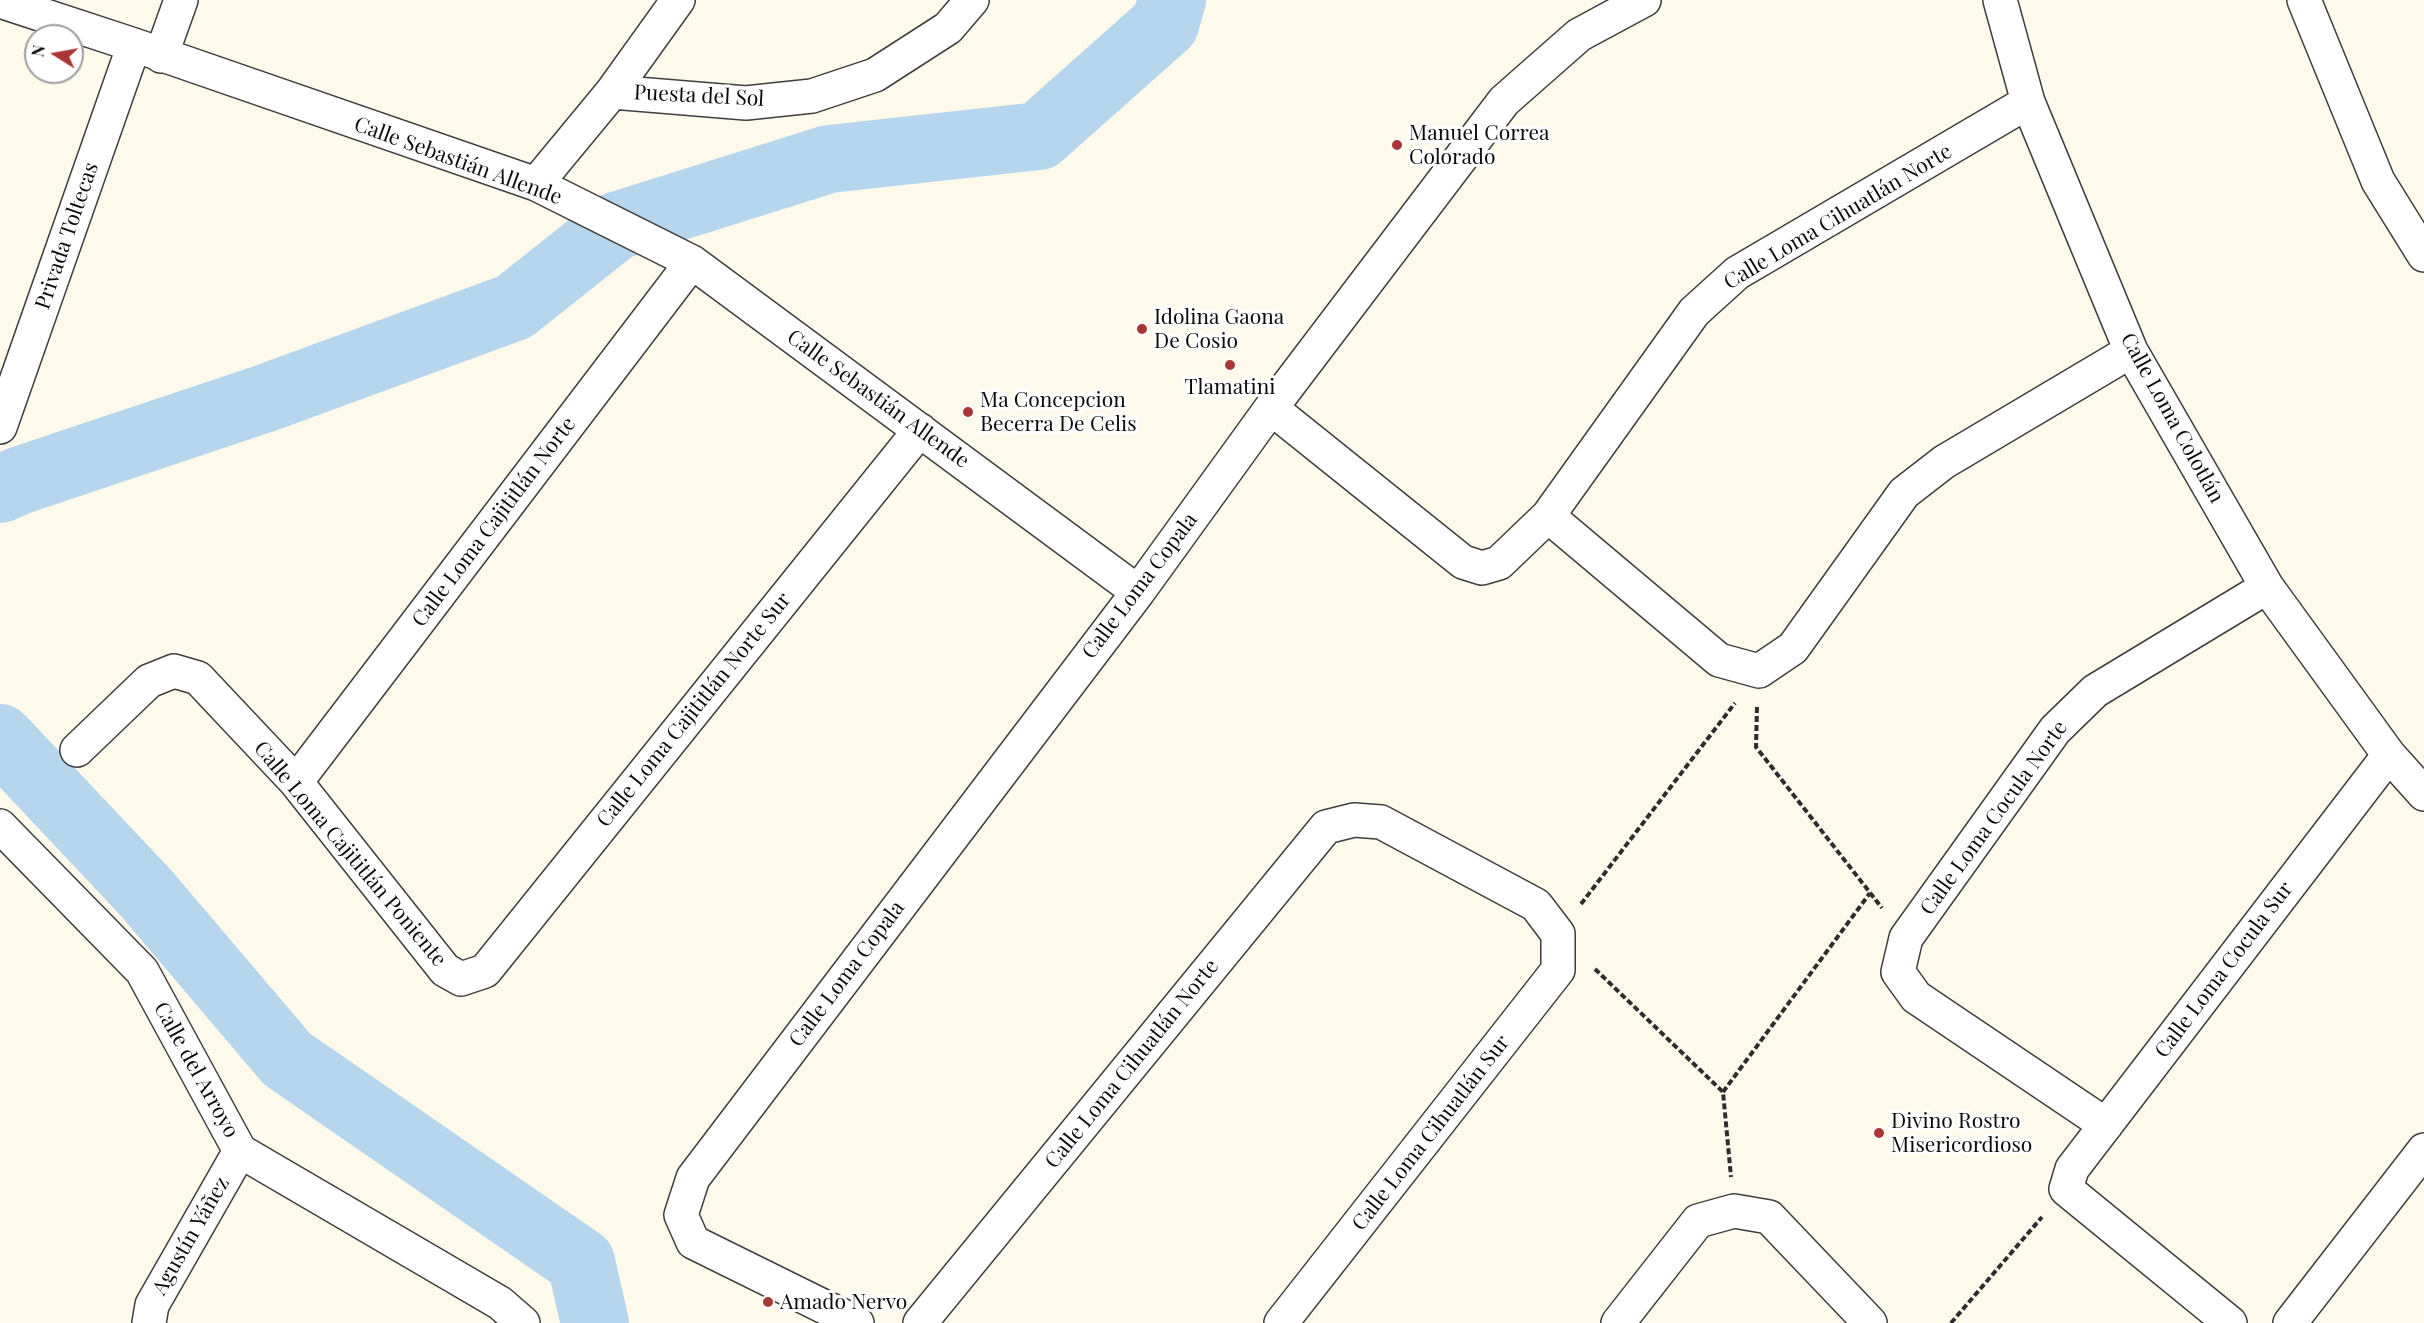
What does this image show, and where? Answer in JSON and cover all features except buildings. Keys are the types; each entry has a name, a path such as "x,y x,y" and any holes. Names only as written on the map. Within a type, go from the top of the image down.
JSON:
{"street":[{"name":"Privada Toltecas","path":"0,426 148,51 181,0"},
{"path":"545,189 678,0"},
{"name":"Puesta del Sol","path":"612,92 746,103 812,96 875,75 948,28 972,0"},
{"name":"Calle Loma Copala","path":"857,1323 693,1242 681,1215 693,1178 1137,592 1271,408 1504,100 1579,35 1644,0"},
{"name":"Calle Loma Colotlán","path":"2000,0 2028,102 2131,351 2267,587 2389,755 2424,794"},
{"path":"2304,0 2378,181 2424,255"},
{"name":"Calle Sebastián Allende","path":"0,2 545,189 684,258 1137,592"},
{"name":"Calle Loma Cihuatlán Norte","path":"1271,408 1463,562 1482,568 1499,563 1548,516 1694,312 1737,273 2028,102"},
{"name":"Calle Loma Cajititlán Norte","path":"296,782 684,258"},
{"path":"1548,516 1719,660 1759,671 1793,648 1904,493 1944,462 2131,351"},
{"name":"Calle Loma Cajititlán Norte Sur","path":"461,979 485,971 920,430"},
{"name":"Calle Loma Cocula Norte","path":"2106,1125 1916,997 1898,972 1906,938 2055,730 2095,691 2267,587"},
{"name":"Calle Loma Cajititlán Poniente","path":"77,750 149,681 174,671 198,678 296,782 445,970 461,979"},
{"name":"Calle Loma Cocula Sur","path":"2066,1189 2072,1169 2389,755"},
{"name":"Calle Loma Cihuatlán Norte","path":"920,1323 1326,827 1354,820 1381,822 1536,905 1558,934"},
{"name":"Calle del Arroyo","path":"0,826 142,971 240,1151 500,1302 523,1323"},
{"name":"Calle Loma Cihuatlán Sur","path":"1281,1323 1558,970 1558,934"},
{"path":"2290,1323 2424,1150"},
{"name":"Agustín Yáñez","path":"148,1323 152,1305 240,1151"},
{"path":"2066,1189 2230,1323"},
{"path":"1618,1323 1698,1221 1734,1211 1768,1217 1870,1323"}],"path":[{"path":"1759,671 1756,747 1906,938"},
{"path":"1734,1211 1723,1092 1558,934 1759,671"},
{"path":"1723,1092 1870,893"},
{"path":"1951,1323 2066,1189"}],"waterway":[{"path":"0,489 266,398 514,307 616,226 829,159 1039,136 1165,24 1172,0"},
{"path":"0,738 146,893 287,1059 581,1262 595,1323"}],"place":[{"name":"Manuel Correa Colorado","path":"1397,145"},
{"name":"Idolina Gaona De Cosio","path":"1142,329"},
{"name":"Tlamatini","path":"1230,365"},
{"name":"Ma Concepcion Becerra De Celis","path":"968,412"},
{"name":"Divino Rostro Misericordioso","path":"1879,1133"},
{"name":"Amado Nervo","path":"768,1302"}]}
